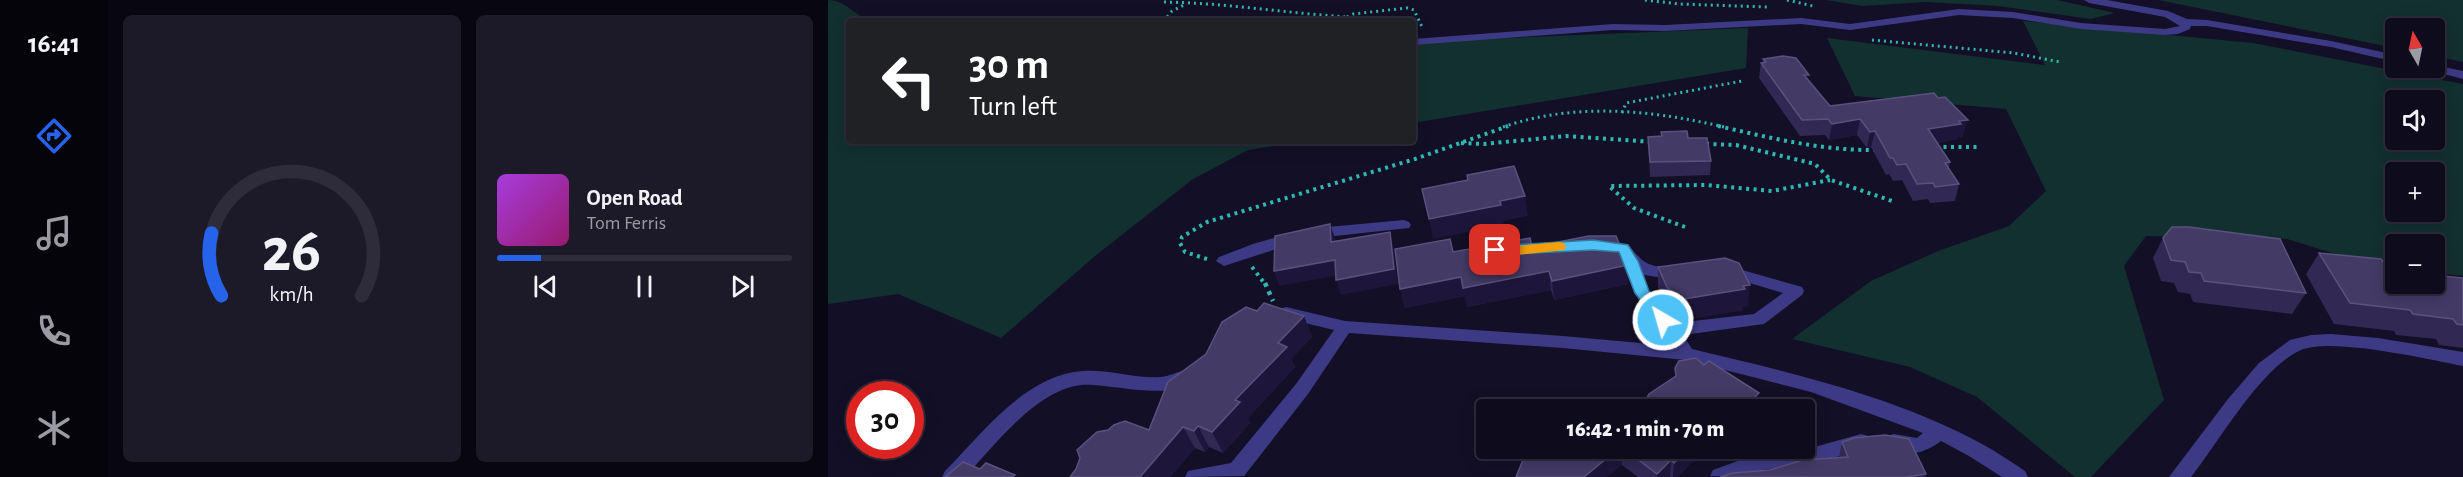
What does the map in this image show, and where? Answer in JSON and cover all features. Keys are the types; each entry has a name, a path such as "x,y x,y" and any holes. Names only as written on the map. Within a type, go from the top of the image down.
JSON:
{"street":[{"path":"2089,0 2168,14 2185,22 2207,23 2385,56"},
{"path":"1416,42 1553,30 1621,27 1665,28 1801,21 1850,27 1959,12 2013,15 2081,26 2165,32 2178,31 2186,27 2185,22"},
{"path":"2445,71 2463,75"},
{"path":"1224,261 1306,234 1404,225"},
{"path":"1581,246 1623,248 1631,261 1642,293 1672,330 1686,354"},
{"path":"1631,261 1647,272 1693,274"},
{"path":"1672,330 1758,320 1796,291 1748,279 1725,270 1714,271"},
{"path":"1273,311 1345,327 1563,342 1686,354 1811,385 1940,432 1976,450 2018,477"},
{"path":"1195,477 1237,470 1302,389 1345,327"},
{"path":"2179,477 2253,381 2280,355 2296,345 2319,340 2347,341 2463,358"},
{"path":"952,477 1025,405 1067,380 1103,377 1161,384 1179,381 1197,369"},
{"path":"1720,476 1754,463 1818,454 1850,443 1881,440 1920,446 1940,432"}],"path":[{"path":"1645,0 1679,4 1762,6 1783,10 1801,21"},
{"path":"1164,2 1216,3 1336,18"},
{"path":"1167,18 1172,11 1187,4"},
{"path":"1349,18 1353,14 1375,11 1407,8 1414,10 1429,41"},
{"path":"1850,27 1852,33 1873,40 2026,53 2060,62"},
{"path":"1622,113 1626,103 1742,81"},
{"path":"1273,311 1262,277 1252,267 1240,262 1203,258 1185,252 1180,243 1182,237 1207,222 1232,213 1415,159 1530,118 1548,115 1622,113 1670,116 1824,149 1881,150"},
{"path":"1457,143 1484,144 1566,136 1664,142"},
{"path":"1698,144 1736,145 1815,164 1831,180 1895,202"},
{"path":"1935,147 1981,147"},
{"path":"1685,227 1634,208 1609,186 1706,185 1772,191 1831,180"}],"green space":[{"path":"828,0 841,3 864,18 846,18 846,144 1286,144 1248,150 1193,179 1095,256 1001,338 898,294 828,304"},
{"path":"1826,0 2057,0 2115,13 2091,19 1998,6 1926,2 1862,6"},
{"path":"2158,0 2463,0 2463,62 2445,58 2445,18 2385,18 2385,46"},
{"path":"2023,21 2253,43 2385,69 2385,78 2432,78 2463,84 2463,276 2445,274 2445,234 2385,234 2385,269 2287,239 2146,236 2124,266 2164,400 2091,477 2075,477 1977,397 1910,367 1792,339 1871,281 1938,251 2009,226 2046,191 2006,109 1855,96 1827,38 2045,65"},
{"path":"1748,28 1746,68 1416,123 1416,42"}],"building":[{"path":"1783,56 1796,58 1809,75 1804,75 1830,106 1934,93 1938,98 1945,97 1968,120 1959,121 1961,124 1928,129 1950,162 1945,163 1959,184 1935,187 1933,183 1917,184 1906,164 1897,165 1893,158 1890,158 1875,131 1870,132 1860,119 1832,124 1828,119 1802,120 1761,63 1766,62 1763,59"},
{"path":"1687,131 1688,138 1707,138 1711,161 1650,162 1648,137 1662,136 1661,132"},
{"path":"1514,166 1525,196 1500,201 1501,205 1429,219 1422,189 1468,180 1467,175"},
{"path":"1330,224 1331,242 1390,232 1394,269 1336,280 1335,260 1274,271 1275,236"},
{"path":"2172,227 2189,227 2280,239 2306,293 2204,281 2201,273 2189,272 2185,262 2171,260 2163,238"},
{"path":"1589,236 1616,236 1628,265 1552,281 1549,271 1463,288 1461,277 1400,289 1395,249 1450,239 1453,252 1530,238 1532,247"},
{"path":"2319,253 2381,259 2385,264 2385,294 2445,294 2445,276 2463,278 2463,325 2457,324 2453,319 2413,314 2410,310 2350,303"},
{"path":"1725,258 1739,263 1750,285 1743,286 1745,289 1678,300 1667,287 1658,267"},
{"path":"1264,303 1304,316 1278,343 1287,347 1235,400 1240,402 1212,432 1198,426 1194,431 1183,427 1140,477 1070,477 1080,458 1077,450 1097,432 1108,430 1125,421 1149,430 1168,382 1206,354 1222,322 1246,307 1257,311"},
{"path":"1696,358 1704,365 1709,361 1759,393 1753,399 1646,399 1649,394 1676,376 1675,368 1679,361"},
{"path":"1885,435 1909,439 1926,474 1906,477 1720,477 1733,473 1770,470 1803,460 1848,457 1842,442 1854,438"},
{"path":"1523,459 1606,459 1584,477 1516,477"},
{"path":"1637,459 1678,459 1674,463 1671,460 1657,474"},
{"path":"963,462 980,469 986,463 1015,475 1013,477 945,477"}],"slow traffic":[{"path":"1517,250 1559,247"}],"route":[{"path":"1495,250 1593,245 1623,248 1631,261 1642,293 1663,320"}]}
